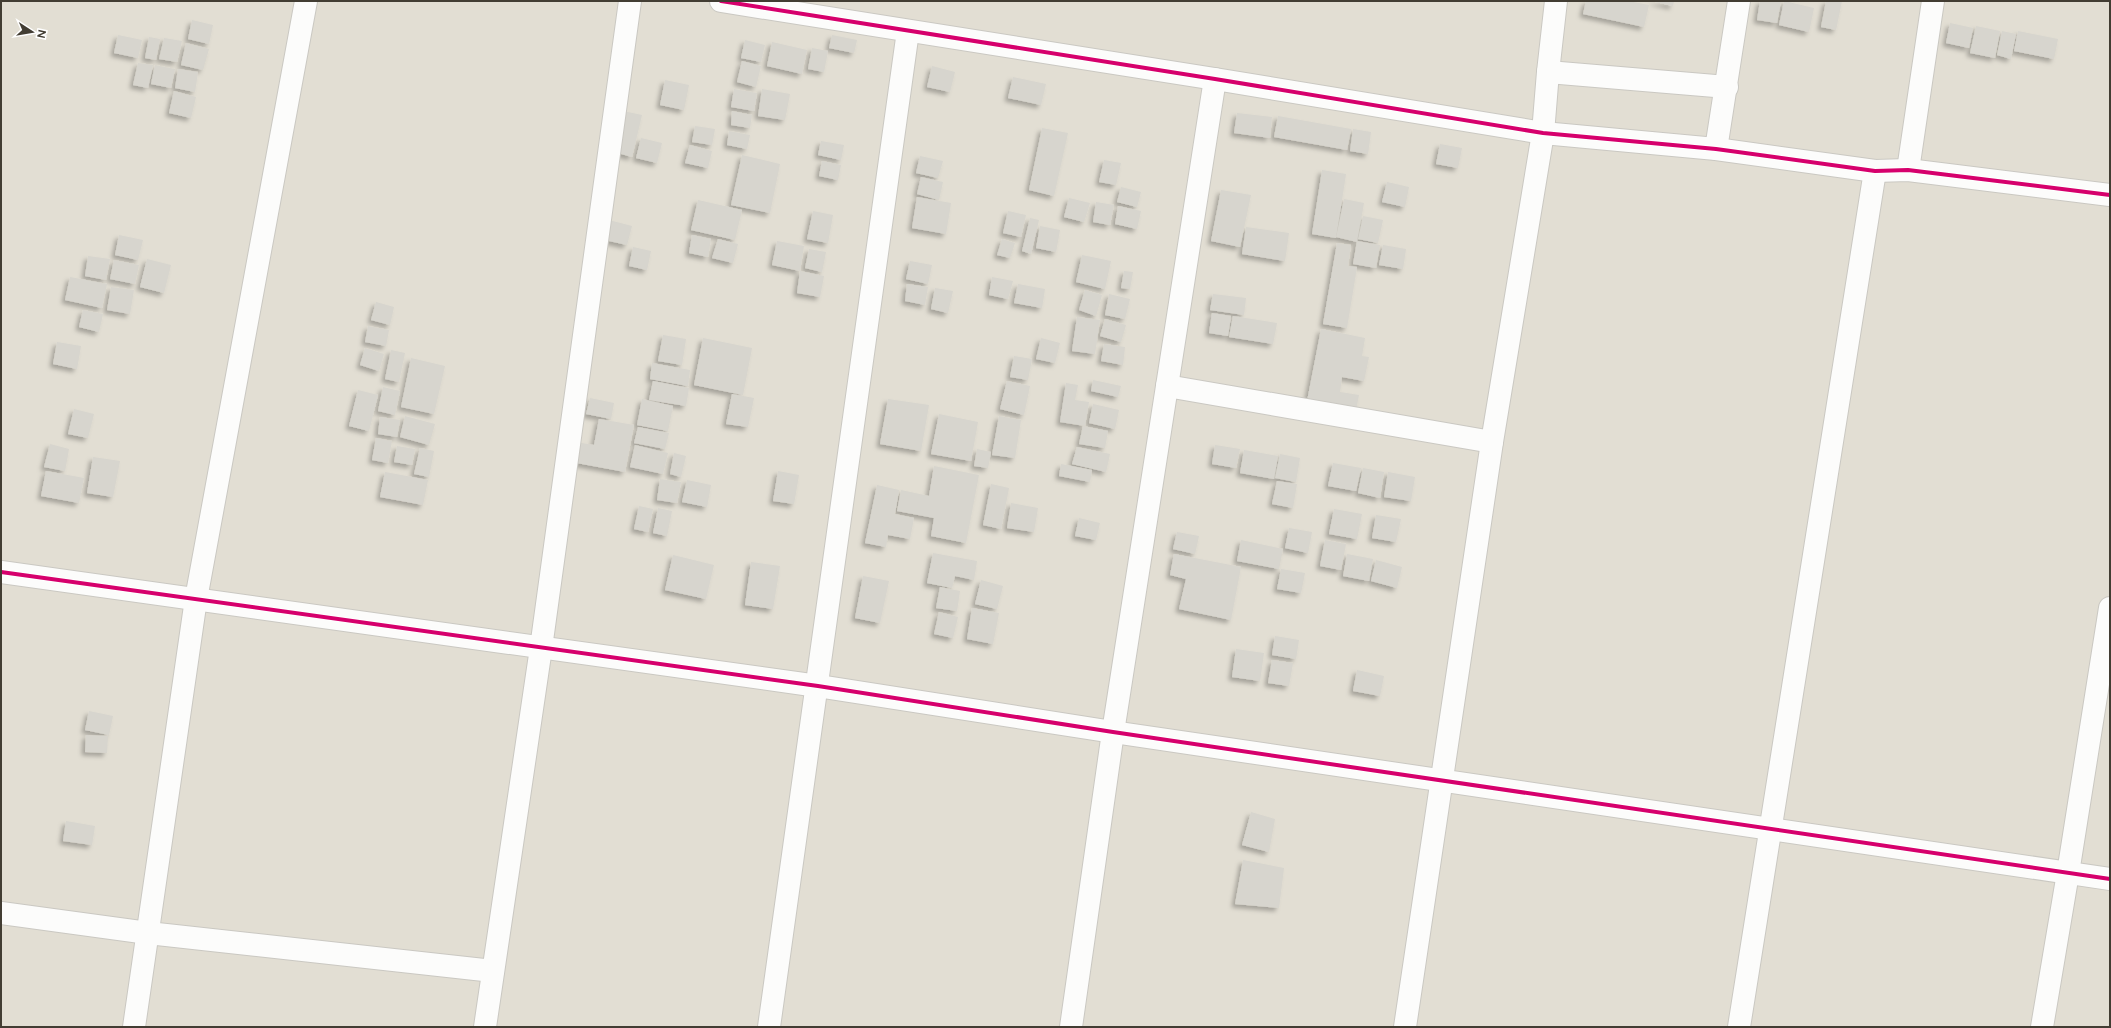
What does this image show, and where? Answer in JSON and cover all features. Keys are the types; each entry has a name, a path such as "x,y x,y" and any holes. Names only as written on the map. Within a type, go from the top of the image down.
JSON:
{"street":[{"path":"134,1027 196,599 306,1"},
{"path":"485,1027 541,648 630,1"},
{"path":"723,1 1544,133 1716,149 1876,171 1908,170 2110,195"},
{"path":"1404,1027 1492,442 1544,133 1548,72 1556,1"},
{"path":"1716,149 1727,87 1739,1"},
{"path":"1908,170 1933,1"},
{"path":"769,1027 818,686 908,31"},
{"path":"1548,72 1727,87"},
{"path":"1071,1027 1113,732 1215,79"},
{"path":"1739,1027 1769,830 1876,171"},
{"path":"1167,386 1492,442"},
{"path":"1,572 818,686 1113,732 1769,830 2110,879"},
{"path":"2042,1027 2110,608"},
{"path":"1,913 148,933 493,971"}],"shaded area":[{"path":"1,1 2110,1 2110,1027 1,1027"}],"building":[{"path":"1586,1 1628,1 1649,5 1644,27 1583,14"},
{"path":"1651,1 1674,1 1673,6"},
{"path":"1760,1 1781,1 1777,23 1757,20"},
{"path":"1784,1 1814,8 1809,32 1779,25"},
{"path":"1826,1 1842,1 1836,30 1821,27"},
{"path":"192,20 213,25 209,44 188,39"},
{"path":"1950,23 1973,28 1969,48 1946,43"},
{"path":"1976,26 2000,31 1995,58 1970,53"},
{"path":"2002,31 2016,34 2011,59 1997,55"},
{"path":"2018,31 2058,39 2054,59 2014,51"},
{"path":"118,35 142,40 138,58 114,53"},
{"path":"832,35 857,40 854,53 829,48"},
{"path":"149,37 160,39 156,60 145,58"},
{"path":"164,38 182,41 177,62 159,59"},
{"path":"745,40 765,45 761,62 741,58"},
{"path":"772,42 807,50 802,74 767,66"},
{"path":"186,43 209,49 203,70 181,65"},
{"path":"812,48 828,51 824,72 808,69"},
{"path":"742,61 761,66 756,87 737,82"},
{"path":"138,63 153,65 148,88 133,85"},
{"path":"155,65 175,69 171,88 151,84"},
{"path":"932,66 955,72 950,92 927,87"},
{"path":"178,69 198,72 195,92 175,88"},
{"path":"1013,77 1046,84 1041,105 1008,98"},
{"path":"665,80 689,85 684,110 660,105"},
{"path":"734,89 757,93 754,111 731,107"},
{"path":"762,89 790,94 785,120 758,116"},
{"path":"174,91 196,97 191,118 169,113"},
{"path":"623,111 642,115 632,157 614,152"},
{"path":"732,111 752,115 750,128 731,125"},
{"path":"1237,113 1272,117 1270,138 1234,133"},
{"path":"1278,116 1351,129 1347,150 1274,137"},
{"path":"695,126 715,129 712,145 692,142"},
{"path":"1042,128 1068,133 1054,196 1029,190"},
{"path":"1353,129 1371,132 1368,154 1350,151"},
{"path":"729,131 750,135 747,149 727,145"},
{"path":"641,138 662,143 657,163 636,158"},
{"path":"821,141 844,145 841,160 818,155"},
{"path":"1440,144 1462,148 1458,168 1436,164"},
{"path":"690,145 712,151 708,168 685,163"},
{"path":"742,155 780,164 770,213 731,205"},
{"path":"920,156 943,161 938,178 916,173"},
{"path":"1104,160 1121,163 1116,185 1099,182"},
{"path":"822,161 841,165 838,180 819,176"},
{"path":"1322,170 1346,174 1336,238 1312,234"},
{"path":"921,177 943,182 939,200 917,194"},
{"path":"1387,182 1409,187 1405,207 1382,202"},
{"path":"1121,187 1141,192 1137,207 1117,202"},
{"path":"1221,190 1251,195 1240,247 1211,241"},
{"path":"917,197 951,203 946,234 912,228"},
{"path":"1069,198 1090,203 1084,222 1064,217"},
{"path":"1344,199 1364,203 1357,242 1336,237"},
{"path":"698,200 742,210 735,240 691,230"},
{"path":"1096,202 1114,205 1110,225 1093,222"},
{"path":"1118,206 1141,211 1137,229 1115,224"},
{"path":"813,211 833,215 828,243 807,239"},
{"path":"1008,211 1026,215 1021,237 1003,233"},
{"path":"1363,216 1383,220 1378,243 1358,239"},
{"path":"1030,218 1039,220 1031,254 1022,251"},
{"path":"605,219 632,226 627,245 600,239"},
{"path":"1040,226 1060,230 1056,252 1036,248"},
{"path":"1246,227 1289,233 1285,261 1242,254"},
{"path":"119,235 143,240 138,260 115,255"},
{"path":"692,235 711,239 708,257 689,253"},
{"path":"718,239 738,244 733,263 712,258"},
{"path":"1002,239 1015,243 1010,258 997,255"},
{"path":"777,241 804,246 800,271 772,265"},
{"path":"1357,241 1380,245 1376,268 1353,264"},
{"path":"1337,243 1351,245 1348,266 1357,267 1347,328 1323,324"},
{"path":"1383,245 1406,249 1403,269 1379,265"},
{"path":"633,247 651,251 647,270 629,266"},
{"path":"809,249 826,252 822,272 805,268"},
{"path":"1082,255 1111,261 1105,289 1076,282"},
{"path":"88,256 110,259 106,280 85,276"},
{"path":"147,259 171,265 164,293 140,287"},
{"path":"114,260 139,265 135,284 110,279"},
{"path":"910,261 932,265 928,284 906,279"},
{"path":"800,271 824,276 820,297 797,293"},
{"path":"1124,271 1133,272 1130,289 1121,288"},
{"path":"70,277 107,284 102,308 65,300"},
{"path":"992,277 1013,281 1008,299 989,295"},
{"path":"907,284 928,287 925,305 905,301"},
{"path":"1018,284 1045,289 1042,308 1014,303"},
{"path":"111,287 134,290 130,314 107,310"},
{"path":"935,288 953,291 948,313 931,309"},
{"path":"1085,290 1102,295 1096,316 1079,310"},
{"path":"1109,294 1130,299 1125,319 1105,315"},
{"path":"1213,294 1246,298 1244,315 1210,310"},
{"path":"376,302 394,307 390,325 371,320"},
{"path":"83,310 103,314 99,332 79,327"},
{"path":"1212,313 1231,316 1228,336 1209,333"},
{"path":"1233,316 1277,323 1273,344 1229,337"},
{"path":"1077,317 1100,320 1095,354 1072,351"},
{"path":"1105,319 1126,325 1121,342 1100,336"},
{"path":"368,326 389,330 386,346 365,342"},
{"path":"1321,329 1365,338 1362,356 1369,357 1364,381 1342,377 1340,392 1359,395 1356,410 1307,401"},
{"path":"663,335 686,339 682,365 658,361"},
{"path":"703,338 752,348 743,395 694,385"},
{"path":"1041,338 1060,343 1055,363 1036,359"},
{"path":"57,342 81,346 77,369 53,364"},
{"path":"1104,344 1125,347 1123,365 1101,361"},
{"path":"365,348 384,354 379,371 360,365"},
{"path":"391,350 405,353 399,382 385,379"},
{"path":"1014,356 1032,359 1028,380 1010,377"},
{"path":"411,358 445,366 434,414 401,407"},
{"path":"652,363 690,370 688,386 650,379"},
{"path":"1093,380 1121,386 1118,397 1091,391"},
{"path":"653,381 689,388 686,406 649,400"},
{"path":"1007,381 1030,386 1024,415 1000,409"},
{"path":"1066,383 1078,385 1075,400 1089,402 1085,426 1060,422"},
{"path":"383,387 400,391 395,415 378,411"},
{"path":"358,390 378,395 369,431 349,426"},
{"path":"732,394 754,398 748,427 726,424"},
{"path":"590,398 614,403 611,419 586,414"},
{"path":"642,399 673,406 668,431 637,425"},
{"path":"888,399 929,405 921,451 880,444"},
{"path":"1093,404 1119,410 1115,429 1089,423"},
{"path":"74,409 94,414 88,438 68,434"},
{"path":"939,414 978,422 971,461 931,454"},
{"path":"405,416 435,424 429,445 400,437"},
{"path":"999,416 1021,420 1015,458 992,455"},
{"path":"380,417 400,420 397,437 378,434"},
{"path":"599,419 634,425 625,472 571,462 575,442 594,445"},
{"path":"1083,426 1108,431 1105,448 1079,444"},
{"path":"638,427 669,433 665,449 634,443"},
{"path":"376,438 392,441 388,463 372,460"},
{"path":"50,444 69,449 65,471 44,467"},
{"path":"635,445 668,453 663,474 630,467"},
{"path":"1215,445 1240,449 1236,468 1212,464"},
{"path":"397,446 415,449 412,465 394,462"},
{"path":"1077,447 1110,454 1106,472 1072,464"},
{"path":"420,448 434,451 429,477 414,474"},
{"path":"977,449 991,452 988,468 974,466"},
{"path":"1244,450 1278,456 1274,479 1240,473"},
{"path":"674,453 686,456 681,477 670,474"},
{"path":"1280,454 1300,458 1296,482 1275,478"},
{"path":"93,457 120,461 113,497 87,493"},
{"path":"1333,463 1361,468 1356,491 1328,486"},
{"path":"1061,464 1092,470 1090,482 1059,476"},
{"path":"934,466 979,475 966,543 931,536 934,518 897,511 901,490 929,496"},
{"path":"1363,468 1384,472 1380,498 1358,493"},
{"path":"46,471 84,478 79,503 41,496"},
{"path":"778,471 799,475 794,504 773,501"},
{"path":"385,472 428,480 423,505 380,497"},
{"path":"1388,472 1415,477 1411,501 1384,497"},
{"path":"660,479 681,482 677,503 657,500"},
{"path":"687,480 711,485 707,507 682,502"},
{"path":"1277,481 1297,484 1293,508 1272,504"},
{"path":"991,484 1009,488 1001,529 983,525"},
{"path":"877,485 899,490 895,514 914,518 910,539 888,535 886,547 865,543"},
{"path":"1011,503 1038,508 1034,532 1007,528"},
{"path":"639,506 653,509 648,532 634,529"},
{"path":"658,508 672,511 667,536 653,533"},
{"path":"1334,509 1362,514 1357,539 1329,534"},
{"path":"1376,515 1401,519 1396,542 1372,538"},
{"path":"1079,518 1100,523 1096,540 1075,536"},
{"path":"1289,528 1312,532 1308,553 1285,548"},
{"path":"1177,532 1199,536 1195,554 1173,549"},
{"path":"1241,540 1283,549 1279,569 1237,561"},
{"path":"1325,540 1346,544 1341,570 1320,566"},
{"path":"933,553 977,561 974,580 955,576 952,588 927,583"},
{"path":"1174,554 1241,567 1231,620 1179,609 1186,579 1170,575"},
{"path":"1347,554 1373,559 1369,581 1343,576"},
{"path":"673,555 714,565 706,599 665,590"},
{"path":"1376,560 1402,567 1397,588 1371,581"},
{"path":"751,562 780,566 773,609 745,605"},
{"path":"1281,569 1305,573 1301,593 1277,589"},
{"path":"863,576 889,581 880,623 855,618"},
{"path":"981,580 1003,586 997,609 975,604"},
{"path":"940,587 960,591 957,611 936,608"},
{"path":"972,608 999,613 993,644 967,639"},
{"path":"939,612 958,617 953,638 934,634"},
{"path":"1275,636 1299,640 1296,659 1272,655"},
{"path":"1236,649 1264,653 1260,681 1232,677"},
{"path":"1272,660 1293,663 1289,686 1268,683"},
{"path":"1357,670 1384,676 1380,696 1353,691"},
{"path":"89,711 113,716 109,735 85,730"},
{"path":"86,735 108,736 107,753 85,752"},
{"path":"1251,812 1275,819 1269,852 1242,845"},
{"path":"66,821 95,826 92,845 63,841"},
{"path":"1243,860 1284,868 1279,908 1235,904"}],"cycle path":[{"path":"721,1 1215,79 1543,133 1716,149 1875,171 1908,170 2110,195"},
{"path":"1,572 818,686 1113,732 2110,879"}]}
